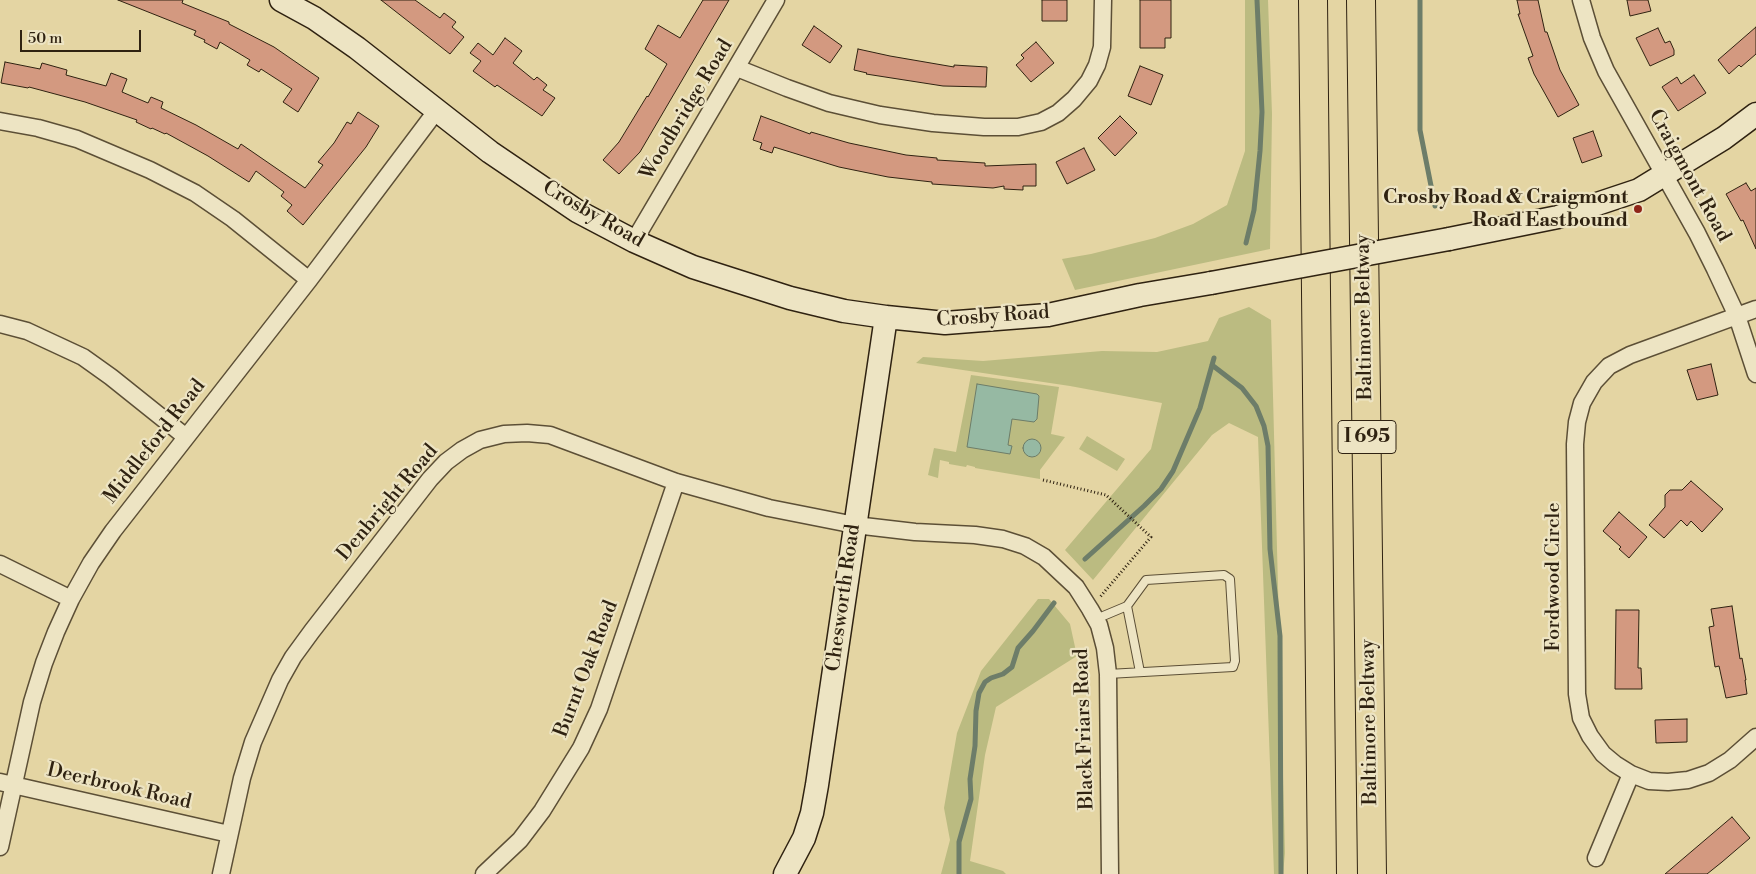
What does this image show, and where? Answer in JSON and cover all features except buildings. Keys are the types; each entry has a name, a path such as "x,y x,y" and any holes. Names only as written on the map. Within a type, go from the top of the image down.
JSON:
{"highway":[{"name":"I 695","path":"1313,0 1322,874"},
{"name":"Baltimore Beltway","path":"1361,0 1372,874"}],"main road":[{"name":"Crosby Road","path":"281,0 321,23 438,110 490,152 577,211 634,241 693,267 790,298 844,311 945,323 1048,315 1140,295 1450,239 1558,217 1639,190 1724,138 1756,114"},
{"name":"Chesworth Road","path":"784,874 804,838 812,813 886,317"}],"street":[{"name":"Woodbridge Road","path":"634,241 776,0"},
{"path":"737,68 828,103 880,114 933,123 984,127 1018,126 1041,122 1058,113 1074,99 1089,81 1097,65 1102,47 1103,0"},
{"name":"Craigmont Road","path":"1581,0 1592,38 1606,71 1697,234 1737,316 1756,374"},
{"name":"Middleford Road","path":"0,847 7,784 34,694 56,632 71,598 91,563 113,531 438,110"},
{"path":"0,121 38,128 76,139 150,170 195,194 233,218 308,280"},
{"name":"Fordwood Circle","path":"1756,308 1630,355 1609,366 1594,382 1582,403 1577,422 1575,444 1577,694 1581,718 1590,736 1603,754 1631,774 1649,780 1668,782 1688,780 1709,773 1730,760 1756,738"},
{"path":"0,324 27,331 82,357 111,377 186,437"},
{"name":"Denbright Road","path":"221,874 242,778 253,742 277,687 294,657 430,479 446,462 480,440 504,434 550,435 579,444 676,482 769,508 855,525"},
{"name":"Burnt Oak Road","path":"484,874 520,840 542,811 581,748 599,709 676,482"},
{"name":"Black Friars Road","path":"855,525 1003,539 1024,546 1044,557 1076,587 1093,614 1105,648 1108,674 1110,874"},
{"path":"0,564 71,598"},
{"path":"1596,858 1631,774"},
{"name":"Deerbrook Road","path":"7,784 229,834"}],"lane":[{"path":"1093,614 1127,606 1146,580 1224,575 1230,579 1235,661 1233,667 1108,674"},
{"path":"1127,606 1140,672"}],"path":[{"path":"1043,480 1106,495 1151,536 1093,614"}],"green space":[{"path":"1245,0 1268,0 1272,114 1270,249 1075,290 1062,259 1091,254 1155,238 1193,224 1227,205 1245,151"},
{"path":"1249,307 1271,320 1285,853 1283,874 1274,874 1258,437 1229,423 1212,435 1093,580 1065,550 1151,449 1162,403 1070,386 916,363 923,357 983,361 1102,351 1157,352 1208,341 1219,318"},
{"path":"971,375 1059,387 1051,434 1065,437 1040,470 1040,479 967,465 966,467 949,464 949,462 940,460 938,478 928,475 934,448 956,452"},
{"path":"1087,436 1125,459 1117,471 1079,449"},
{"path":"1038,599 1049,599 1070,624 1077,656 996,707 985,755 970,861 1003,871 1006,874 941,874 950,840 944,808 957,733 981,671"}],"shaded area":[{"path":"977,384 1037,394 1039,396 1037,419 1034,422 1012,419 1008,445 1012,446 1010,454 967,447"},
{"path":"1028,439 1036,439 1041,444 1039,455 1028,457 1023,452 1023,444"}],"waterway":[{"path":"1246,243 1254,210 1262,112 1257,0"},
{"path":"1420,0 1420,130 1435,206"},
{"path":"1085,559 1144,506 1161,489 1173,471 1200,408 1214,358"},
{"path":"1212,365 1242,388 1256,406 1264,426 1268,446 1270,549 1280,636 1281,874"},
{"path":"959,874 959,842 971,799 970,779 975,746 976,711 979,693 985,682 1003,674 1012,667 1018,648 1054,603"}],"place":[{"name":"Crosby Road & Craigmont Road Eastbound","path":"1638,209"}]}
